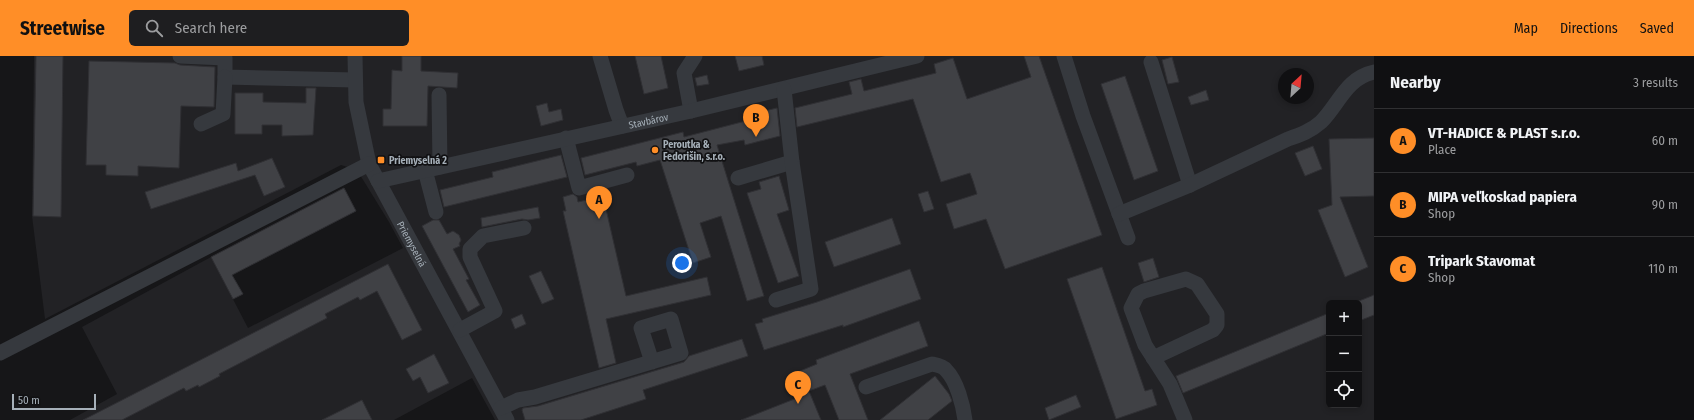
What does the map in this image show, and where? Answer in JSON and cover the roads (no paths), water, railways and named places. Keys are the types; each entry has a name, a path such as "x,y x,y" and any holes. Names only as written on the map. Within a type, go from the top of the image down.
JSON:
{"lane":[{"path":"180,56 225,58 222,114 201,124"},
{"name":"Priemyselná","path":"355,56 356,102 369,164 504,414"},
{"path":"600,56 622,126"},
{"path":"691,111 684,73 695,56"},
{"name":"Stavbárov","path":"378,181 784,89 883,60 917,56"},
{"path":"1064,56 1083,116 1128,238"},
{"path":"1151,62 1190,185"},
{"path":"1120,214 1190,185 1288,139 1309,131 1321,122 1347,86 1360,77 1374,72"},
{"path":"224,76 355,80"},
{"path":"776,300 811,289 792,162 784,89"},
{"path":"439,95 440,167"},
{"path":"566,138 579,188 627,175"},
{"path":"738,178 792,162"},
{"path":"0,353 369,164"},
{"path":"425,170 436,212"},
{"path":"460,330 495,311 470,257 470,249 483,236 524,228"},
{"path":"1154,358 1213,330 1217,325 1217,314 1197,284 1186,279 1144,291 1138,294 1131,308 1145,345 1170,384 1185,420"},
{"path":"504,414 518,400 535,397 652,362"},
{"path":"866,387 932,364 940,366 946,370 958,390 963,404 965,420"}],"place":[{"name":"MIPA veľkoskad papiera","path":"756,137"},
{"name":"Peroutka & Fedorišin, s.r.o.","path":"655,150"},
{"name":"Priemyselná 2","path":"381,160"},
{"name":"VT-HADICE & PLAST s.r.o.","path":"599,219"},
{"name":"Tripark Stavomat","path":"798,404"}]}
